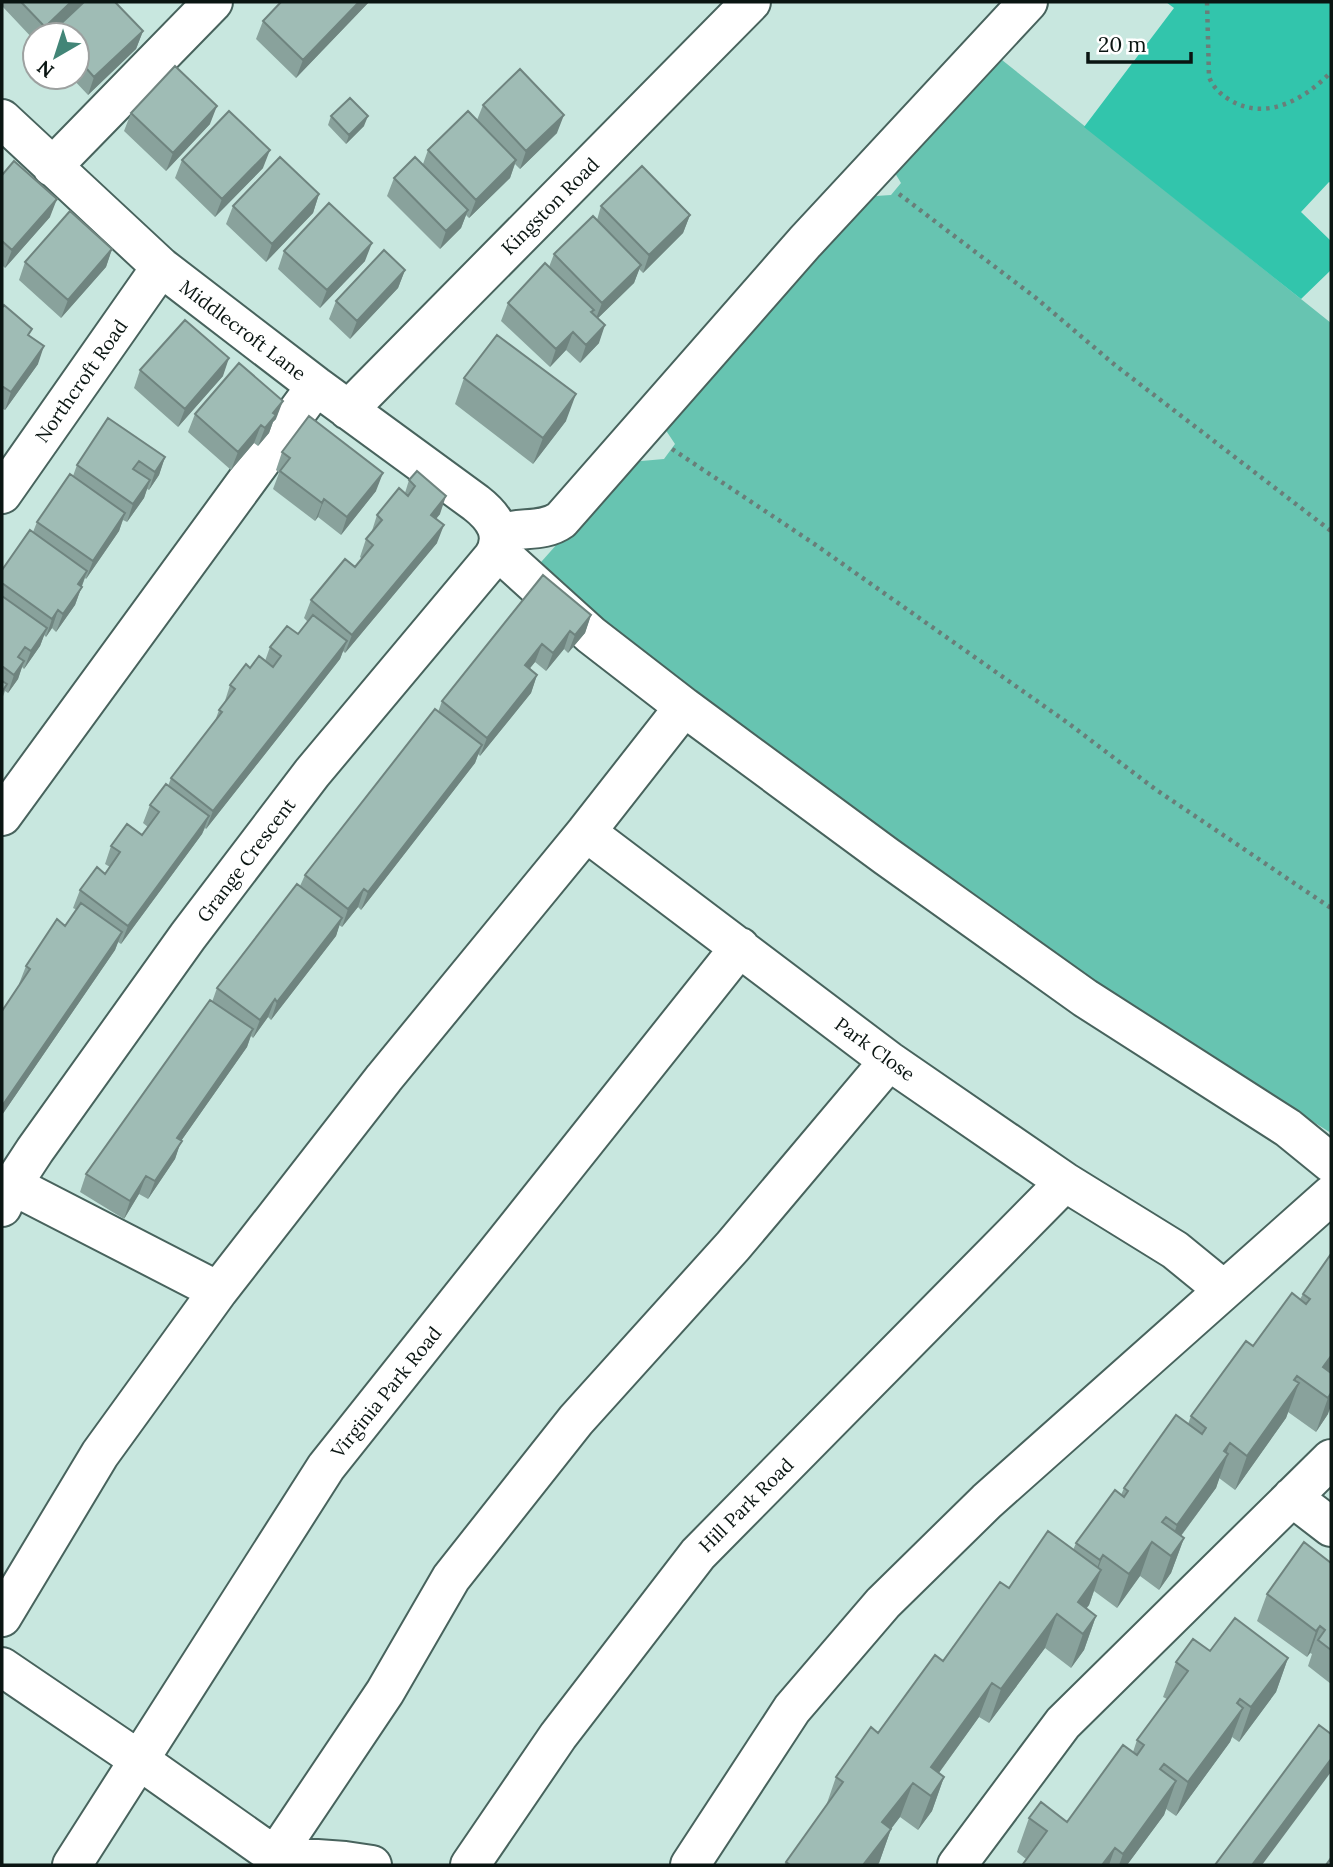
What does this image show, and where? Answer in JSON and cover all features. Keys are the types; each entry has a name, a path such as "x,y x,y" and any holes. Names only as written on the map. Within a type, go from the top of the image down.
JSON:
{"street":[{"path":"52,167 213,2"},
{"name":"Kingston Road","path":"348,410 751,2"},
{"path":"498,536 508,530 550,526 561,520 805,242 1028,2"},
{"name":"Middlecroft Lane","path":"2,119 161,268 476,503 493,518 498,536 591,635 874,848 1074,990 1288,1128 1331,1163"},
{"name":"Northcroft Road","path":"2,494 161,268"},
{"path":"2,816 316,386"},
{"name":"Grange Crescent","path":"10,1180 188,936 498,536"},
{"path":"2,1617 100,1454 218,1291 384,1078 586,832 684,707"},
{"name":"Park Close","path":"586,832 890,1061 1065,1182 1175,1250 1224,1290"},
{"name":"Virginia Park Road","path":"72,1865 326,1467 740,947"},
{"path":"275,1856 386,1692 451,1578 576,1420 733,1246 890,1061"},
{"path":"10,1180 218,1291"},
{"name":"Hill Park Road","path":"470,1865 558,1736 698,1554 1065,1182"},
{"path":"690,1865 792,1709 844,1645 883,1603 987,1501 1331,1195"},
{"path":"957,1865 1063,1723 1331,1459"},
{"path":"1292,1497 1331,1527"},
{"path":"2,1668 275,1856 372,1865"}],"path":[{"path":"1207,2 1209,77 1212,86 1240,106 1253,109 1284,105 1304,95 1331,72"},
{"path":"871,173 1036,298 1115,365 1331,531"},
{"path":"642,428 813,543 1068,723 1155,789 1331,908"}],"green space":[{"path":"1166,2 1331,2 1331,183 1329,182 1301,212 1331,241 1331,270 1301,299 1084,127 1174,8"},
{"path":"997,56 1331,323 1331,1133 1097,986 876,828 534,570 630,462 664,459 675,444 661,423 861,197 891,195 901,183 892,168"}],"building":[{"path":"21,2 71,2 51,21 39,21"},
{"path":"84,2 115,2 143,31 94,77 91,74 91,21 64,21"},
{"path":"281,2 359,2 303,60 263,21"},
{"path":"175,66 217,106 173,153 131,113"},
{"path":"520,69 564,115 526,151 483,105"},
{"path":"350,98 368,116 349,135 331,116"},
{"path":"229,111 270,150 222,199 182,160"},
{"path":"468,111 516,160 476,200 428,150"},
{"path":"280,157 319,194 272,244 233,206"},
{"path":"415,157 468,210 446,231 394,178"},
{"path":"14,161 57,199 12,250 2,241 2,175"},
{"path":"642,166 690,215 649,255 601,206"},
{"path":"329,203 372,243 327,290 284,251"},
{"path":"70,211 112,249 68,300 25,262"},
{"path":"593,216 641,265 602,303 554,254"},
{"path":"384,250 405,270 357,321 336,301"},
{"path":"545,263 594,310 591,312 605,325 586,345 573,332 556,349 508,303"},
{"path":"4,305 32,329 28,335 44,346 11,392 2,386"},
{"path":"185,320 229,358 185,409 140,370"},
{"path":"497,335 576,394 543,438 464,378"},
{"path":"239,363 283,401 265,428 261,425 238,452 195,414"},
{"path":"309,416 383,473 347,517 324,499 322,503 280,471 290,458 282,452"},
{"path":"108,418 165,457 155,472 139,461 133,469 150,480 133,504 77,465"},
{"path":"417,471 446,496 431,515 444,525 352,635 311,600 345,559 355,567 373,545 366,539 382,520 377,515 399,488 408,496 415,486 409,480"},
{"path":"70,474 125,513 93,561 37,522"},
{"path":"30,530 87,571 78,584 82,587 63,614 58,610 52,619 2,583 2,570"},
{"path":"543,575 591,615 575,635 570,631 553,653 542,644 525,665 537,675 487,738 442,701"},
{"path":"2,596 47,628 31,651 25,647 18,657 24,661 14,675 2,666"},
{"path":"313,615 347,641 213,811 171,778 222,712 219,710 235,689 230,685 246,664 250,668 259,656 273,667 281,656 270,647 287,626 298,634"},
{"path":"435,709 482,745 368,892 364,889 348,909 305,875"},
{"path":"166,784 209,816 128,926 80,890 97,867 105,874 120,852 111,846 127,824 142,835 159,812 150,805"},
{"path":"297,884 342,918 260,1020 217,988"},
{"path":"81,903 122,932 2,1106 2,1011 30,969 26,966 57,919 65,926"},
{"path":"210,1000 253,1029 177,1138 182,1141 155,1181 146,1176 130,1201 86,1174"},
{"path":"1331,1254 1331,1356 1323,1367 1331,1373 1331,1393 1328,1398 1297,1376 1294,1380 1299,1383 1247,1456 1230,1443 1224,1451 1228,1454 1177,1525 1166,1517 1162,1522 1184,1538 1171,1556 1152,1542 1129,1574 1103,1555 1100,1560 1076,1543 1115,1490 1124,1497 1128,1491 1124,1488 1176,1415 1202,1434 1206,1428 1191,1416 1246,1341 1253,1346 1292,1293 1306,1304 1310,1299 1303,1294"},
{"path":"1048,1531 1101,1570 1078,1602 1096,1616 1083,1634 1057,1614 1001,1689 992,1683 931,1767 944,1777 931,1796 913,1783 882,1822 891,1829 863,1865 790,1865 786,1862 843,1782 836,1777 871,1727 878,1733 935,1655 943,1661 1000,1582 1009,1588"},
{"path":"1304,1542 1331,1563 1331,1650 1318,1640 1325,1630 1320,1626 1316,1631 1267,1594"},
{"path":"1235,1618 1288,1658 1251,1707 1240,1699 1237,1703 1243,1708 1188,1782 1164,1764 1160,1769 1176,1781 1123,1854 1115,1848 1102,1865 1023,1864 1047,1831 1029,1818 1041,1802 1067,1822 1123,1745 1137,1755 1144,1745 1137,1740 1188,1671 1176,1662 1193,1639 1210,1651"},
{"path":"1319,1725 1331,1734 1331,1759 1252,1865 1215,1865"}]}
